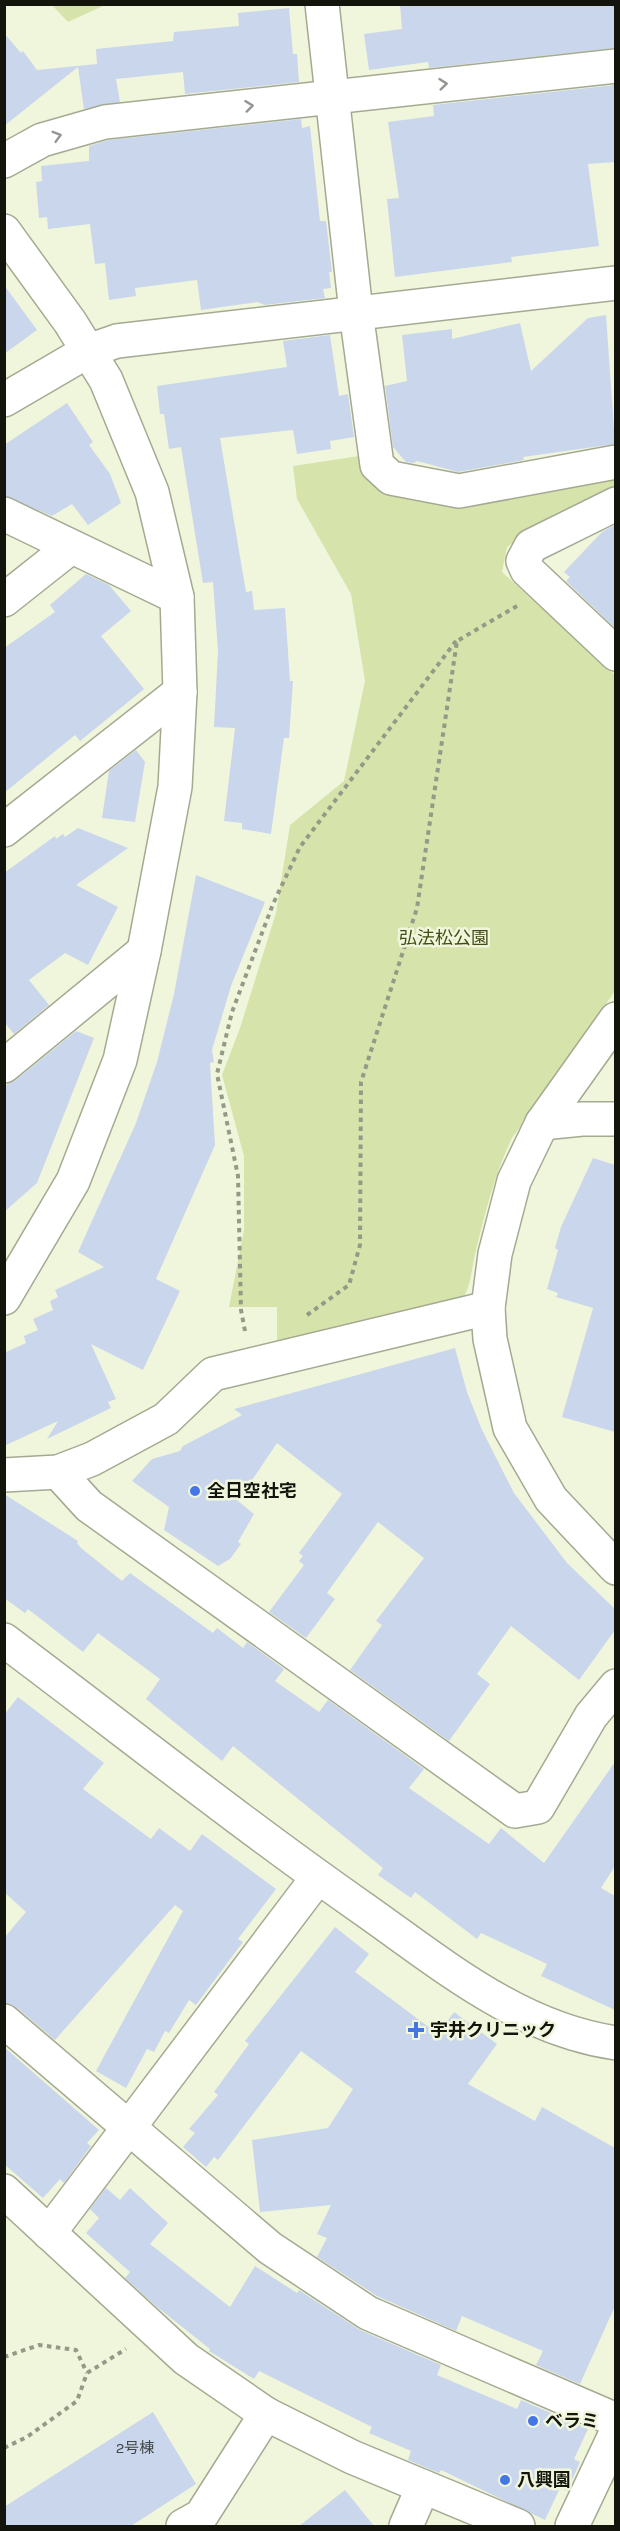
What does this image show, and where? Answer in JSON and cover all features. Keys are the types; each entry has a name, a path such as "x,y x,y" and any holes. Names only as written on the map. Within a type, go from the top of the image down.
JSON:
{"street":[{"path":"322,4 356,312 377,465 391,478 459,491 615,462"},
{"path":"4,161 42,140 105,122 615,66"},
{"path":"4,231 70,322 106,380 152,492 177,597 180,692 175,787 144,951 120,1060 77,1170 6,1290"},
{"path":"4,400 88,351 117,341 615,283"},
{"path":"615,504 531,546 523,561 527,570 615,654"},
{"path":"4,514 177,597"},
{"path":"4,600 71,547"},
{"path":"4,830 180,692"},
{"path":"4,1066 144,951"},
{"path":"615,1019 542,1124 514,1181 495,1254 488,1308 490,1339 510,1428 551,1500 615,1568"},
{"path":"542,1124 582,1119 615,1119"},
{"path":"4,1475 58,1472 92,1459 166,1419 213,1374 488,1308"},
{"path":"58,1472 89,1506 515,1811 538,1807 591,1716 615,1686"},
{"path":"4,1640 318,1877 491,1997 532,2020 597,2041 615,2043"},
{"path":"49,2233 318,1877"},
{"path":"4,2021 270,2248 368,2313 615,2420"},
{"path":"4,2191 186,2360 266,2414 352,2457 518,2526"},
{"path":"183,2526 201,2516 266,2414"},
{"path":"572,2526 615,2433"},
{"path":"406,2526 423,2487"}],"path":[{"path":"251,1365 241,1310 238,1176 217,1074 232,1012 273,904 300,847 457,641 520,603"},
{"path":"301,1318 349,1285 360,1245 360,1082 417,908 457,641"},
{"path":"4,2357 39,2345 76,2350 87,2373"},
{"path":"4,2448 27,2437 77,2401 87,2373 132,2346"}],"green space":[{"path":"52,5 105,5 68,22"},
{"name":"弘法松公園","path":"366,455 368,475 615,474 615,489 524,535 507,547 502,572 615,675 615,991 512,1138 491,1193 469,1284 460,1303 277,1342 277,1307 229,1307 244,1230 244,1156 222,1075 240,1028 276,913 290,825 344,781 365,681 351,594 297,499 293,466"}],"building":[{"path":"400,4 615,4 615,48 429,68 428,62 369,70 364,34 402,29"},
{"path":"289,8 293,54 297,54 299,82 185,94 183,72 116,79 120,102 84,109 78,67 4,126 4,33 21,53 23,51 37,70 97,64 96,49 173,41 174,32 239,26 238,13"},
{"path":"615,85 615,162 588,164 599,246 511,257 512,262 395,277 387,199 399,198 388,122 434,116 433,105"},
{"path":"301,119 302,128 310,126 320,221 326,221 332,272 329,272 331,288 323,289 325,298 265,305 257,302 201,310 197,280 135,288 136,296 109,300 105,263 95,264 90,224 48,229 47,217 39,218 36,182 42,181 41,166 89,161 89,146 109,140"},
{"path":"4,285 37,330 4,354"},
{"path":"606,315 615,444 523,457 524,460 458,472 417,461 406,462 393,447 385,386 407,381 402,335 452,329 452,339 520,323 531,371 588,318"},
{"path":"330,335 339,396 348,394 354,437 330,441 331,449 297,454 293,430 220,438 246,592 252,591 254,610 285,608 290,681 293,681 289,738 284,738 271,834 242,829 242,823 224,821 235,728 214,727 218,651 213,582 203,583 181,447 169,449 164,414 160,414 157,386 287,367 283,341"},
{"path":"67,403 93,442 89,445 110,474 121,503 88,525 72,504 52,516 4,496 4,445"},
{"path":"615,525 615,628 566,581 570,577 564,572 602,532"},
{"path":"86,574 109,585 131,611 101,636 144,689 80,741 75,735 4,793 4,648 55,612 50,605"},
{"path":"136,750 145,762 135,822 102,818 109,771"},
{"path":"78,828 128,848 76,885 118,907 88,965 65,953 29,980 49,1005 14,1034 4,1022 4,873 55,836 56,839 63,834 65,837"},
{"path":"196,875 265,902 231,986 212,1050 214,1062 210,1063 215,1145 156,1279 180,1291 143,1370 91,1344 116,1399 108,1402 111,1408 47,1439 58,1421 4,1446 4,1353 26,1343 24,1336 38,1330 33,1319 53,1310 50,1301 58,1297 55,1290 104,1267 78,1252 136,1123 157,1062 174,994"},
{"path":"76,1031 94,1038 37,1183 4,1212 4,1091 7,1084 16,1080"},
{"path":"593,1158 615,1165 615,1432 562,1417 593,1308 556,1297 558,1293 547,1289 558,1250 555,1248 561,1227"},
{"path":"455,1348 467,1392 482,1430 514,1493 567,1563 615,1609 615,1630 579,1680 511,1626 477,1674 490,1684 449,1741 350,1670 382,1625 376,1621 424,1558 378,1522 327,1593 335,1599 306,1638 269,1612 304,1565 299,1561 303,1556 299,1553 342,1494 277,1443 238,1501 254,1514 238,1542 241,1544 230,1559 218,1566 164,1530 169,1507 132,1481 152,1459 180,1451 183,1446 242,1415 234,1409"},
{"path":"4,1494 78,1541 81,1548 122,1581 130,1573 213,1633 217,1628 243,1648 247,1642 284,1669 275,1681 319,1712 328,1700 424,1769 409,1788 489,1844 501,1828 544,1863 615,1762 615,1866 601,1888 615,1896 615,2010 541,1976 547,1964 481,1933 477,1939 415,1892 411,1898 378,1875 383,1868 233,1746 222,1761 146,1699 160,1679 98,1633 83,1652 28,1609 25,1613 4,1598"},
{"path":"18,1697 104,1763 83,1789 151,1839 159,1828 190,1851 202,1834 276,1889 238,1939 243,1942 196,2005 189,2000 169,2033 165,2031 154,2052 147,2049 126,2088 96,2071 183,1911 175,1905 55,2040 16,2007 4,2003 4,1938 26,1912 4,1892 4,1715"},
{"path":"335,1927 369,1954 355,1972 438,2034 454,2012 497,2044 468,2084 535,2121 542,2107 615,2148 615,2306 580,2384 536,2365 543,2351 462,2316 456,2331 377,2296 317,2257 327,2238 317,2234 331,2205 260,2212 252,2140 328,2128 353,2089 301,2051 218,2160 214,2157 206,2167 183,2147 195,2133 189,2129 218,2095 214,2092 249,2044 245,2041"},
{"path":"4,2047 99,2130 87,2143 91,2146 64,2183 60,2179 43,2198 4,2164"},
{"path":"106,2188 120,2200 130,2188 168,2223 150,2244 230,2307 255,2266 297,2293 299,2290 360,2330 441,2365 437,2375 517,2409 521,2400 588,2429 574,2459 580,2462 567,2491 560,2488 545,2520 441,2470 439,2473 408,2460 411,2451 369,2433 372,2427 259,2371 254,2379 209,2351 210,2349 125,2278 130,2272 86,2233 99,2218 90,2209"},
{"path":"153,2412 196,2484 131,2526 4,2526 4,2507"},
{"path":"345,2490 374,2526 299,2526"}],"place":[{"name":"全日空社宅","path":"195,1491"},
{"name":"宇井クリニック","path":"416,2030"},
{"name":"ベラミ","path":"533,2421"},
{"name":"八興園","path":"505,2480"}]}
